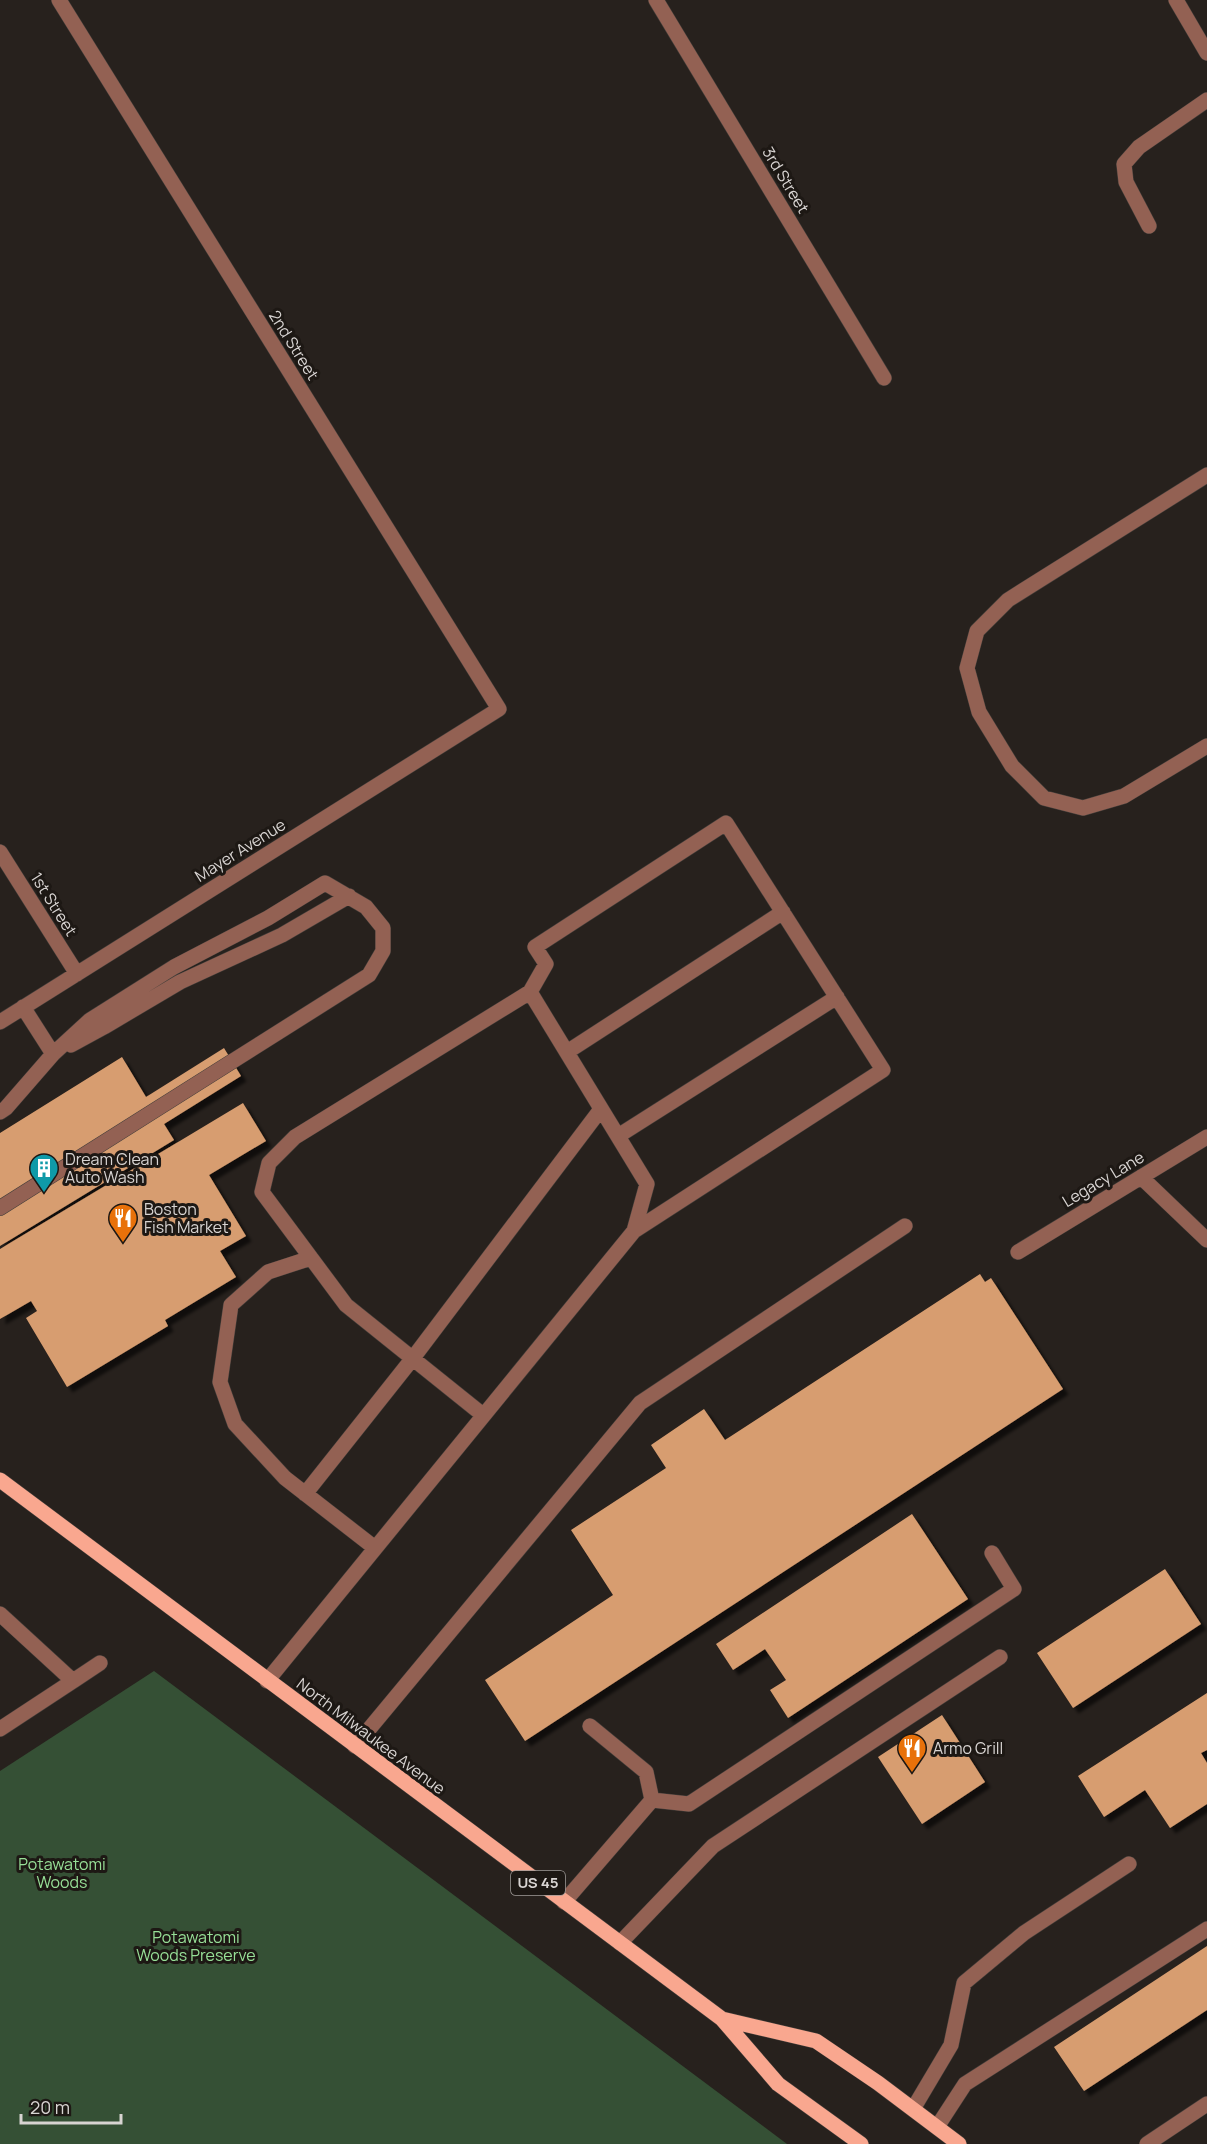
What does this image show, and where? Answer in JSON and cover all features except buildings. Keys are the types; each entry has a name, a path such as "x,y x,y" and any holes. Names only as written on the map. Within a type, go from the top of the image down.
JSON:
{"main road":[{"name":"North Milwaukee Avenue","path":"0,1480 722,2019 778,2084 861,2144"},
{"name":"North Milwaukee Avenue","path":"722,2019 816,2041 959,2144"}],"street":[{"name":"2nd Street","path":"59,0 499,709"},
{"name":"3rd Street","path":"656,0 884,378"},
{"path":"1176,0 1207,53"},
{"path":"1149,226 1126,182 1124,164 1139,147 1207,100"},
{"path":"1207,475 1008,600 977,631 967,668 979,712 1012,766 1044,798 1083,808 1124,796 1207,746"},
{"name":"Mayer Avenue","path":"0,1022 499,709"},
{"path":"267,1681 634,1231 883,1070 726,823 535,947 546,964 530,992 295,1137 269,1163 262,1192 346,1305 483,1415"},
{"name":"1st Street","path":"0,852 77,974"},
{"path":"0,1112 53,1054 90,1020 165,972 268,918 325,883 366,907 383,928 383,951 369,975 0,1208"},
{"path":"53,1054 104,1028 180,982 282,935 349,896"},
{"path":"567,1052 783,912"},
{"path":"530,992 647,1184 634,1231"},
{"path":"618,1136 837,997"},
{"path":"23,1007 53,1054"},
{"path":"305,1494 413,1358 601,1108"},
{"name":"Legacy Lane","path":"1018,1252 1207,1137"},
{"path":"1141,1177 1207,1240"},
{"path":"355,1746 640,1403 905,1226"},
{"path":"311,1258 268,1272 231,1305 220,1382 235,1424 285,1478 375,1548"},
{"path":"652,1800 689,1804 1014,1589 992,1553"},
{"path":"0,1614 73,1681"},
{"path":"620,1943 713,1846 999,1657"},
{"path":"0,1729 100,1663"},
{"path":"590,1726 645,1772 652,1800"},
{"path":"564,1902 652,1800"},
{"path":"913,2109 951,2045 964,1983 1024,1933 1129,1864"},
{"path":"937,2127 965,2084 1207,1929"},
{"path":"1147,2144 1207,2104"}],"green space":[{"name":"Potawatomi Woods Preserve","path":"154,1671 787,2144 0,2144 0,1771"}],"place":[{"name":"Dream Clean Auto Wash","path":"44,1194"},
{"name":"Boston Fish Market","path":"123,1244"},
{"name":"Armo Grill","path":"912,1774"}],"park label":[{"name":"Potawatomi Woods","path":"62,1873"}]}
